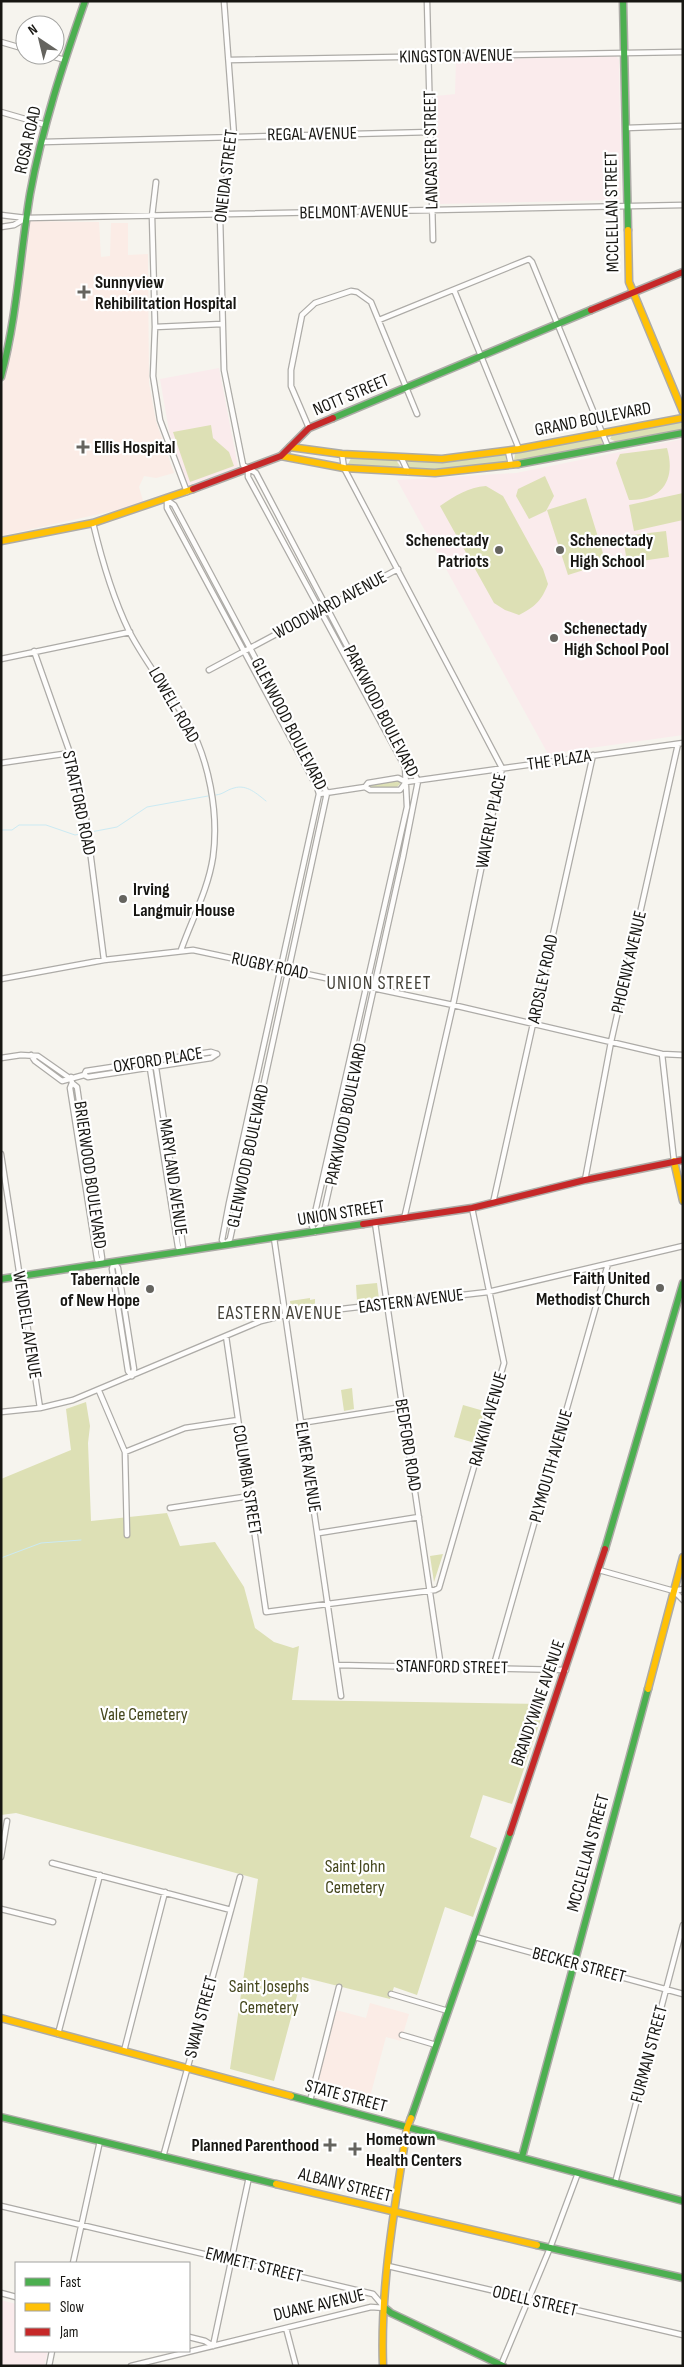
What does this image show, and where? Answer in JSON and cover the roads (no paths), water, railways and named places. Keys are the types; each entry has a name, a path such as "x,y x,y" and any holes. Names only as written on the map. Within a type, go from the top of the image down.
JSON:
{"main road":[{"name":"ROSA ROAD","path":"65,60 85,1"},
{"name":"MCCLELLAN STREET","path":"623,1 629,282 683,412"},
{"name":"ROSA ROAD","path":"1,378 10,343 26,218 46,125 64,65"},
{"name":"NOTT STREET","path":"1,541 126,515 281,456 309,428 683,272"},
{"name":"GRAND BOULEVARD","path":"290,447 342,454 442,459 520,449 683,418"},
{"name":"GRAND BOULEVARD","path":"281,456 344,468 435,473 511,465 683,433"},
{"name":"UNION STREET","path":"1,1279 472,1208 584,1180 683,1160"},
{"path":"674,1161 683,1201"},
{"name":"BRANDYWINE AVENUE","path":"383,2366 382,2337 393,2212 407,2128 475,1937 599,1570 683,1283"},
{"name":"MCCLELLAN STREET","path":"522,2158 683,1556"},
{"name":"STATE STREET","path":"1,2018 407,2128 578,2172 683,2202"},
{"name":"ALBANY STREET","path":"1,2117 393,2212 683,2278"},
{"name":"DUANE AVENUE","path":"384,2308 502,2365"}],"street":[{"name":"ONEIDA STREET","path":"224,1 234,135 220,216 224,370 243,465 248,469"},
{"name":"LANCASTER STREET","path":"427,1 430,57 433,240"},
{"path":"1,42 15,46"},
{"name":"KINGSTON AVENUE","path":"229,60 683,52"},
{"path":"1,112 46,125"},
{"path":"626,128 683,126"},
{"name":"REGAL AVENUE","path":"43,142 234,135 431,132"},
{"path":"156,182 152,216 153,376 160,420 187,492"},
{"name":"BELMONT AVENUE","path":"26,218 220,216 683,205"},
{"path":"1,215 26,218"},
{"path":"1,227 12,225 26,218"},
{"path":"379,320 529,259 532,262 608,447"},
{"path":"454,290 520,449"},
{"path":"309,428 291,386 291,370 302,315 315,303 351,292 357,292 371,302 417,414"},
{"path":"154,327 222,324"},
{"path":"306,449 306,462"},
{"path":"508,451 511,465"},
{"name":"WAVERLY PLACE","path":"342,454 344,468 502,768 453,1005 404,1218"},
{"path":"400,457 408,472"},
{"name":"PARKWOOD BOULEVARD","path":"248,469 256,474 418,781 321,1225 315,1232 312,1226 407,807 405,767 248,477 248,469"},
{"name":"GLENWOOD BOULEVARD","path":"167,500 173,504 250,648 327,793 230,1239 225,1244 222,1240 319,794 166,508 167,500"},
{"name":"LOWELL ROAD","path":"92,523 106,577 130,632 188,723 210,780 214,803 213,857 198,910 181,950"},
{"name":"WOODWARD AVENUE","path":"209,670 398,569"},
{"path":"1,659 130,632"},
{"name":"STRATFORD ROAD","path":"34,651 70,753 86,819 104,960"},
{"name":"THE PLAZA","path":"365,788 368,783 398,778 406,782 418,781 681,744"},
{"name":"PHOENIX AVENUE","path":"584,1180 611,1042 681,744"},
{"path":"1,763 70,753"},
{"name":"ARDSLEY ROAD","path":"493,1203 593,756"},
{"name":"THE PLAZA","path":"319,794 365,788 370,790 400,790 406,782"},
{"name":"RUGBY ROAD","path":"1,979 104,960 193,950 453,1005 662,1054 683,1055"},
{"name":"OXFORD PLACE","path":"70,1077 84,1074 86,1071 211,1052 217,1054 211,1058 150,1068 88,1077 84,1074"},
{"path":"662,1054 674,1161"},
{"path":"1,1058 32,1055 35,1061 62,1081 70,1077"},
{"name":"MARYLAND AVENUE","path":"155,1061 183,1246 182,1251"},
{"name":"MARYLAND AVENUE","path":"149,1062 178,1246 182,1251"},
{"name":"BRIERWOOD BOULEVARD","path":"70,1077 72,1083 70,1088 97,1258 100,1264"},
{"name":"WENDELL AVENUE","path":"1,1154 40,1408"},
{"name":"RANKIN AVENUE","path":"430,1591 439,1588 504,1363 472,1208"},
{"name":"BEDFORD ROAD","path":"375,1223 441,1667"},
{"name":"ELMER AVENUE","path":"274,1238 319,1533 341,1696"},
{"name":"EASTERN AVENUE","path":"1,1412 40,1408 73,1400 261,1321 285,1316 488,1292 683,1246"},
{"path":"114,1262 112,1269 128,1371 132,1376"},
{"name":"PLYMOUTH AVENUE","path":"493,1668 608,1264"},
{"name":"COLUMBIA STREET","path":"226,1336 266,1612 328,1603"},
{"path":"99,1390 125,1452 127,1535"},
{"path":"301,1423 402,1407"},
{"path":"125,1452 185,1428 238,1420"},
{"path":"170,1508 250,1496"},
{"path":"319,1533 419,1517"},
{"path":"599,1570 674,1591 683,1589"},
{"path":"328,1603 430,1591"},
{"path":"674,1591 683,1600"},
{"name":"STANFORD STREET","path":"337,1665 566,1670"},
{"path":"1,1857 7,1821"},
{"path":"52,1864 231,1910"},
{"path":"58,2034 100,1875"},
{"name":"SWAN STREET","path":"163,2157 240,1877"},
{"path":"124,2051 165,1892"},
{"path":"1,1910 53,1922"},
{"name":"FURMAN STREET","path":"615,2183 683,1925"},
{"name":"BECKER STREET","path":"475,1937 683,1994"},
{"path":"310,2102 339,1987"},
{"path":"391,1994 448,2011"},
{"path":"402,2035 436,2046"},
{"path":"73,2262 100,2141"},
{"path":"502,2365 550,2248 578,2172"},
{"path":"190,2337 205,2341 213,2346 249,2177"},
{"name":"EMMETT STREET","path":"1,2206 373,2294 384,2308"},
{"name":"ODELL STREET","path":"388,2266 683,2335"},
{"path":"1,2293 15,2297"},
{"name":"DUANE AVENUE","path":"190,2352 371,2307 384,2308"},
{"path":"286,2328 296,2366"},
{"path":"48,2366 52,2352"},
{"name":"DUANE AVENUE","path":"132,2366 189,2352"}],"waterway":[{"path":"216,795 234,788 243,787 252,790 266,801"},
{"path":"1,830 12,830 19,825 46,825 75,835 117,827 147,807 208,796"},
{"path":"1,1558 41,1543 81,1540"}],"place":[{"name":"Sunnyview Rehibilitation Hospital","path":"84,292"},
{"name":"Ellis Hospital","path":"83,447"},
{"name":"Schenectady Patriots","path":"499,550"},
{"name":"Schenectady High School","path":"560,550"},
{"name":"Schenectady High School Pool","path":"554,638"},
{"name":"Irving Langmuir House","path":"123,899"},
{"name":"Faith United Methodist Church","path":"660,1288"},
{"name":"Tabernacle of New Hope","path":"150,1289"},
{"name":"Planned Parenthood","path":"330,2145"},
{"name":"Hometown Health Centers","path":"355,2149"}],"district":[{"name":"UNION STREET","path":"379,983"},
{"name":"EASTERN AVENUE","path":"280,1313"}],"park label":[{"name":"Vale Cemetery","path":"144,1714"},
{"name":"Saint John Cemetery","path":"355,1876"},
{"name":"Saint Josephs Cemetery","path":"269,1996"}]}
